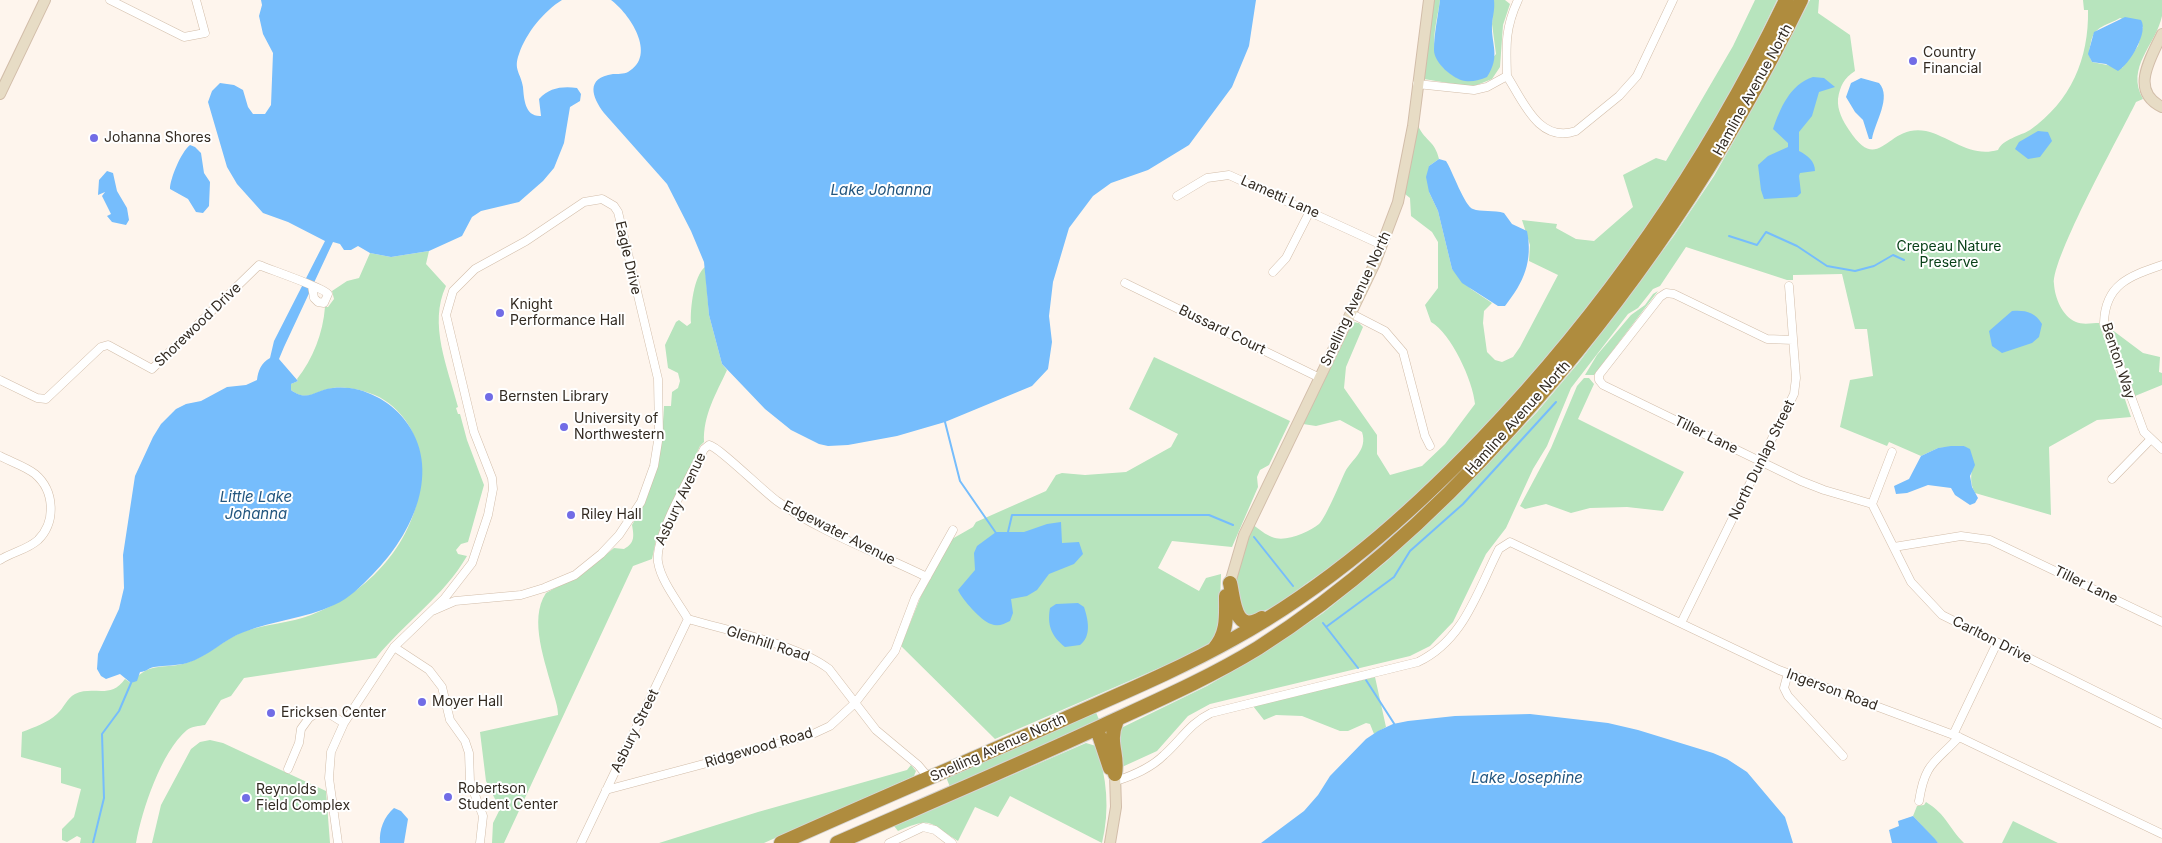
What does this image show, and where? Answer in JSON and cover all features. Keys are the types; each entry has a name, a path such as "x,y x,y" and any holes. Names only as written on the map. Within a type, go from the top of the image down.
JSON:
{"highway":[{"name":"Hamline Avenue North","path":"1214,649 1300,598 1371,545 1423,499 1515,404 1570,341 1616,282 1678,193 1734,100 1786,0"},
{"name":"Hamline Avenue North","path":"1117,720 1232,663 1325,602 1410,532 1497,443 1568,364 1656,251 1736,123 1801,0"},
{"path":"1230,582 1234,610 1239,618 1247,622 1258,621 1300,598"},
{"path":"1214,649 1223,639 1226,628 1226,594 1230,582"},
{"name":"Snelling Avenue North","path":"781,843 1172,670 1214,649"},
{"path":"1115,777 1117,765 1111,739 1117,720"},
{"name":"Snelling Avenue North","path":"837,843 1117,720"},
{"path":"1097,729 1108,766 1115,777"},
{"path":"904,814 925,798 931,790 930,778"}],"street":[{"path":"0,94 45,0"},
{"path":"110,0 184,37 205,33 196,0"},
{"name":"Snelling Avenue North","path":"1230,582 1244,535 1382,244 1398,202 1407,166 1429,0"},
{"path":"1518,0 1506,32 1507,76 1543,128 1559,134 1576,131 1619,96 1637,76 1673,0"},
{"path":"2162,34 2143,79 2145,90 2155,103 2162,107"},
{"path":"1418,84 1474,90 1486,87 1507,76"},
{"name":"Lametti Lane","path":"1177,196 1207,178 1229,175 1382,244"},
{"name":"Eagle Drive","path":"338,843 329,765 331,752 344,723 394,647 432,611 472,563 488,515 493,489 492,478 474,432 453,349 446,315 448,304 461,281 475,269 526,241 584,202 602,199 614,206 618,212 658,379 658,434 649,481 641,502 619,535 601,554 575,574 544,588 521,595 455,601 432,611"},
{"path":"1273,272 1286,258 1310,211"},
{"name":"Shorewood Drive","path":"0,380 41,400 49,397 104,345 114,346 146,367 154,368 259,265 312,286"},
{"name":"Benton Way","path":"2162,265 2135,274 2118,285 2108,299 2104,315 2106,331 2144,432 2150,440 2162,449"},
{"name":"Bussard Court","path":"1125,283 1320,378"},
{"name":"North Dunlap Street","path":"1681,623 1794,394 1790,286"},
{"name":"Tiller Lane","path":"1793,340 1767,339 1674,294 1666,293 1660,297 1599,375 1599,380 1603,386 1824,490 1872,504"},
{"path":"1350,313 1385,331 1403,352 1425,436 1430,446"},
{"path":"2112,479 2150,440"},
{"name":"Asbury Avenue","path":"688,619 662,574 657,556 659,542 681,495 704,449 709,445"},
{"name":"Edgewater Avenue","path":"709,445 717,448 751,481 786,507 927,577"},
{"path":"1872,504 1892,452"},
{"path":"0,456 26,469 40,479 48,493 51,509 47,526 38,540 0,560"},
{"name":"Carlton Drive","path":"1872,504 1911,582 1932,606 1952,621 2162,724"},
{"name":"Ridgewood Road","path":"606,790 816,733 830,726 855,703 895,651 902,627 953,530"},
{"name":"Tiller Lane","path":"1894,547 1961,536 1990,540 2162,622"},
{"name":"Ingerson Road","path":"1115,777 1139,772 1152,765 1193,724 1211,713 1418,662 1433,654 1448,643 1458,631 1499,549 1505,543 1516,543 1788,673 1956,736 2162,834"},
{"path":"451,590 455,601"},
{"name":"Glenhill Road","path":"688,619 808,656 828,669 876,730 918,765 930,778"},
{"name":"Asbury Street","path":"581,843 688,619"},
{"path":"1919,801 1930,764 1956,736 1997,643"},
{"path":"394,647 429,670 442,687 450,720 465,741 468,753 470,782 483,816 480,843"},
{"path":"1788,673 1784,688 1788,696 1843,756"},
{"path":"288,769 299,743 301,728 310,718 318,712 328,713 344,723"},
{"path":"1110,843 1116,807 1115,777"},
{"path":"889,843 917,828 929,828 952,843"}],"green space":[{"path":"1434,0 1440,0 1434,37 1436,55 1449,73 1462,80 1470,81 1474,81 1496,54 1492,24 1494,0 1505,0 1510,4 1503,25 1500,67 1492,79 1472,87 1424,79"},
{"path":"1755,0 1777,0 1715,119 1643,231 1563,338 1473,438 1436,476 1377,530 1336,563 1271,608 1253,615 1246,615 1236,597 1235,589 1237,570 1253,525 1267,535 1283,539 1297,536 1315,527 1322,520 1345,472 1363,444 1362,432 1340,420 1316,426 1303,424 1353,322 1359,323 1363,327 1346,367 1344,388 1377,435 1377,454 1390,475 1422,466 1445,444 1475,404 1470,383 1460,358 1446,336 1431,322 1425,305 1438,288 1438,242 1432,232 1411,216 1410,198 1405,194 1418,126 1435,148 1439,159 1429,166 1429,192 1438,211 1452,269 1471,289 1492,303 1484,311 1483,323 1487,352 1495,360 1502,362 1513,357 1520,347 1558,275 1529,261 1530,245 1522,220 1557,224 1556,228 1576,239 1594,241 1633,207 1623,175 1656,158 1666,161 1733,46"},
{"name":"Crepeau Nature Preserve","path":"1810,0 1819,0 1818,13 1850,35 1855,71 1848,76 1841,86 1838,103 1839,111 1845,123 1860,143 1868,149 1876,149 1901,134 1912,131 1926,131 1970,149 1988,152 1998,150 2004,143 2030,130 2044,119 2067,92 2075,78 2081,62 2087,28 2088,10 2084,10 2083,0 2162,0 2162,16 2159,27 2140,66 2138,87 2143,99 2136,102 2088,195 2063,249 2056,270 2054,284 2060,306 2067,316 2076,322 2099,323 2131,417 2097,420 2049,447 2051,515 1975,493 1971,480 1971,459 1964,446 1938,448 1921,456 1889,442 1887,446 1840,427 1850,380 1873,376 1867,329 1855,329 1842,274 1793,275 1793,280 1787,280 1686,247 1660,286 1653,289 1638,308 1628,314 1571,388 1547,446 1533,469 1506,528 1486,554 1453,622 1430,646 1410,656 1210,704 1188,716 1157,751 1122,767 1119,729 1207,686 1262,654 1323,613 1387,561 1483,469 1537,412 1580,361 1673,237 1714,176 1760,95","holes":["2120,18 2143,27 2138,46 2122,68 2092,62 2089,55 2090,48 2095,32 2098,29"]},
{"path":"429,251 426,264 446,286 439,315 439,331 445,362 458,407 456,408 458,414 460,414 467,440 484,485 468,542 461,544 456,550 458,554 467,556 447,584 376,658 244,678 231,696 221,700 205,725 187,730 169,752 154,782 136,843 80,843 81,838 77,836 67,842 62,840 62,829 74,817 81,789 61,783 61,768 21,757 22,732 53,717 75,694 114,689 125,679 131,683 145,671 152,668 180,665 196,659 245,631 303,618 332,605 370,579 399,544 410,523 417,501 421,478 420,456 408,424 393,407 379,397 367,392 333,388 307,396 297,394 291,390 291,384 298,381 297,379 316,345 325,307 328,307 334,299 332,291 347,281 359,278 370,253 391,257"},
{"path":"705,267 709,315 722,364 727,370 708,414 704,442 700,446 656,540 652,559 633,566 504,843 492,843 493,823 500,809 486,781 480,732 558,715 538,629 541,604 546,593 584,572 614,548 624,549 632,542 632,525 646,497 656,468 664,406 671,406 672,392 678,388 680,381 678,373 668,368 665,345 676,322 679,320 687,326 691,323 695,285 701,271"},
{"path":"1658,291 1594,375 1585,375 1597,355 1631,315 1645,305 1653,294"},
{"path":"2111,329 2143,353 2160,357 2159,372 2162,373 2162,385 2135,396"},
{"path":"1154,357 1290,421 1269,465 1260,470 1257,477 1258,487 1232,547 1172,541 1158,568 1199,591 1206,578 1221,574 1219,631 1210,643 1173,662 995,739 901,646 921,596 952,539 973,527 976,522 1046,491 1056,475 1062,473 1085,475 1126,472 1171,447 1178,434 1129,409"},
{"path":"1584,378 1589,378 1594,384 1578,419 1684,472 1663,511 1627,507 1590,508 1571,513 1546,504 1525,509 1520,506 1551,448 1577,386"},
{"path":"1375,677 1386,727 1374,734 1370,724 1366,723 1348,731 1340,731 1302,716 1276,715 1264,720 1253,706"},
{"path":"1095,710 1100,722 950,787 946,777"},
{"name":"Reynolds Field Complex","path":"210,740 223,743 326,791 330,843 152,843 161,805 191,749 200,742"},
{"path":"1086,743 1096,746 1105,782 1107,806 1102,843 1010,796 998,817 975,807 958,841 930,824 918,824 898,831 894,826"},
{"path":"911,765 916,771 914,776 764,843 659,843 758,812 907,770"},
{"path":"1926,802 1943,816 1964,843 1938,843 1913,816 1917,806 1924,805"},
{"path":"2013,821 2058,843 2002,843"}],"water":[{"name":"Little Lake Johanna","path":"261,0 562,0 536,23 526,38 517,59 517,68 522,82 526,106 532,114 541,116 539,99 547,92 556,89 566,87 577,88 581,94 580,101 570,107 564,143 554,168 543,181 519,202 481,211 472,217 462,236 429,251 391,257 370,253 358,246 351,250 344,250 340,244 333,242 284,347 279,359 298,381 291,384 291,390 302,395 333,388 363,391 390,405 404,419 416,438 422,459 422,480 418,501 400,540 387,558 355,591 345,599 323,610 244,632 195,660 183,664 154,667 140,672 137,681 131,683 120,674 106,679 101,676 97,669 98,654 119,609 124,588 123,555 135,476 153,437 161,424 176,409 186,404 201,401 227,387 246,385 257,380 258,373 264,362 270,358 274,341 325,241 288,222 263,213 237,184 227,167 208,102 212,91 220,83 234,85 243,90 248,107 253,114 265,114 271,105 273,53 263,34 259,16 262,5"},
{"name":"Lake Johanna","path":"611,0 1256,0 1249,46 1232,87 1189,145 1148,170 1111,183 1093,196 1069,228 1053,282 1049,316 1052,342 1048,369 1032,386 945,422 897,436 848,445 828,446 819,444 791,430 765,409 722,364 709,315 704,262 691,231 667,184 604,113 594,95 595,84 598,80 604,76 628,72 637,65 641,55 638,34 625,14"},
{"path":"1440,0 1494,0 1492,31 1494,63 1487,77 1474,81 1460,80 1445,70 1437,60 1434,44"},
{"path":"2125,17 2141,20 2143,25 2137,48 2127,62 2118,71 2106,64 2092,62 2088,54 2094,32"},
{"path":"1813,77 1824,78 1835,87 1819,92 1812,116 1799,132 1799,151 1805,154 1814,164 1815,171 1800,173 1801,193 1797,197 1764,199 1758,165 1768,156 1788,147 1788,143 1773,129 1779,113 1792,91 1805,80"},
{"path":"1861,78 1879,83 1883,89 1882,110 1872,139 1869,139 1863,120 1855,112 1846,97 1851,83"},
{"path":"2038,131 2048,132 2052,141 2040,157 2028,159 2015,149 2019,142"},
{"path":"190,145 201,153 204,173 210,182 209,206 203,213 196,212 188,199 170,189 177,166 183,153"},
{"path":"1439,159 1446,161 1470,207 1476,210 1504,213 1512,224 1527,231 1529,242 1528,262 1522,280 1505,306 1498,306 1462,283 1452,269 1438,211 1429,192 1426,177 1429,166"},
{"path":"107,171 113,173 117,191 127,208 129,220 126,225 112,222 107,216 111,214 102,196 105,192 98,195 99,180"},
{"path":"2012,311 2033,314 2042,324 2039,337 2032,343 2002,353 1992,346 1989,331"},
{"path":"1964,446 1970,449 1975,465 1970,476 1972,487 1978,498 1975,503 1970,505 1955,495 1951,488 1928,485 1907,493 1896,494 1894,486 1909,479 1921,456 1938,448"},
{"path":"1061,522 1062,543 1079,542 1083,554 1074,564 1049,574 1037,590 1027,596 1011,599 1013,613 1010,621 996,625 982,619 958,590 975,570 974,553 977,546 996,532 1024,532 1047,524"},
{"path":"1078,603 1084,607 1088,632 1080,645 1065,647 1056,639 1051,630 1049,620 1050,608 1056,604"},
{"name":"Lake Josephine","path":"1530,714 1608,723 1638,730 1727,759 1747,772 1785,817 1793,843 1261,843 1304,811 1318,795 1330,776 1366,739 1378,731 1393,724 1408,721 1455,716"},
{"path":"394,808 401,811 408,819 404,843 380,843 380,833 383,824 387,815"},
{"path":"1913,816 1938,843 1892,843 1889,830 1899,826 1898,821"}],"waterway":[{"path":"1729,236 1757,245 1766,232 1797,246 1827,266 1855,271 1874,266 1893,255 1904,260"},
{"path":"1326,627 1394,577 1410,551 1463,504 1556,402"},
{"path":"945,422 960,481 996,533"},
{"path":"1008,532 1012,515 1209,515 1233,525"},
{"path":"1254,537 1293,586"},
{"path":"1323,623 1358,668"},
{"path":"1366,680 1395,725"},
{"path":"93,843 104,798 102,734 119,711 131,683"}],"place":[{"name":"Country Financial","path":"1913,61"},
{"name":"Johanna Shores","path":"94,138"},
{"name":"Knight Performance Hall","path":"500,313"},
{"name":"Bernsten Library","path":"489,397"},
{"name":"University of Northwestern","path":"564,427"},
{"name":"Riley Hall","path":"571,515"},
{"name":"Moyer Hall","path":"422,702"},
{"name":"Ericksen Center","path":"271,713"},
{"name":"Robertson Student Center","path":"448,797"},
{"name":"Reynolds Field Complex","path":"246,798"}]}
